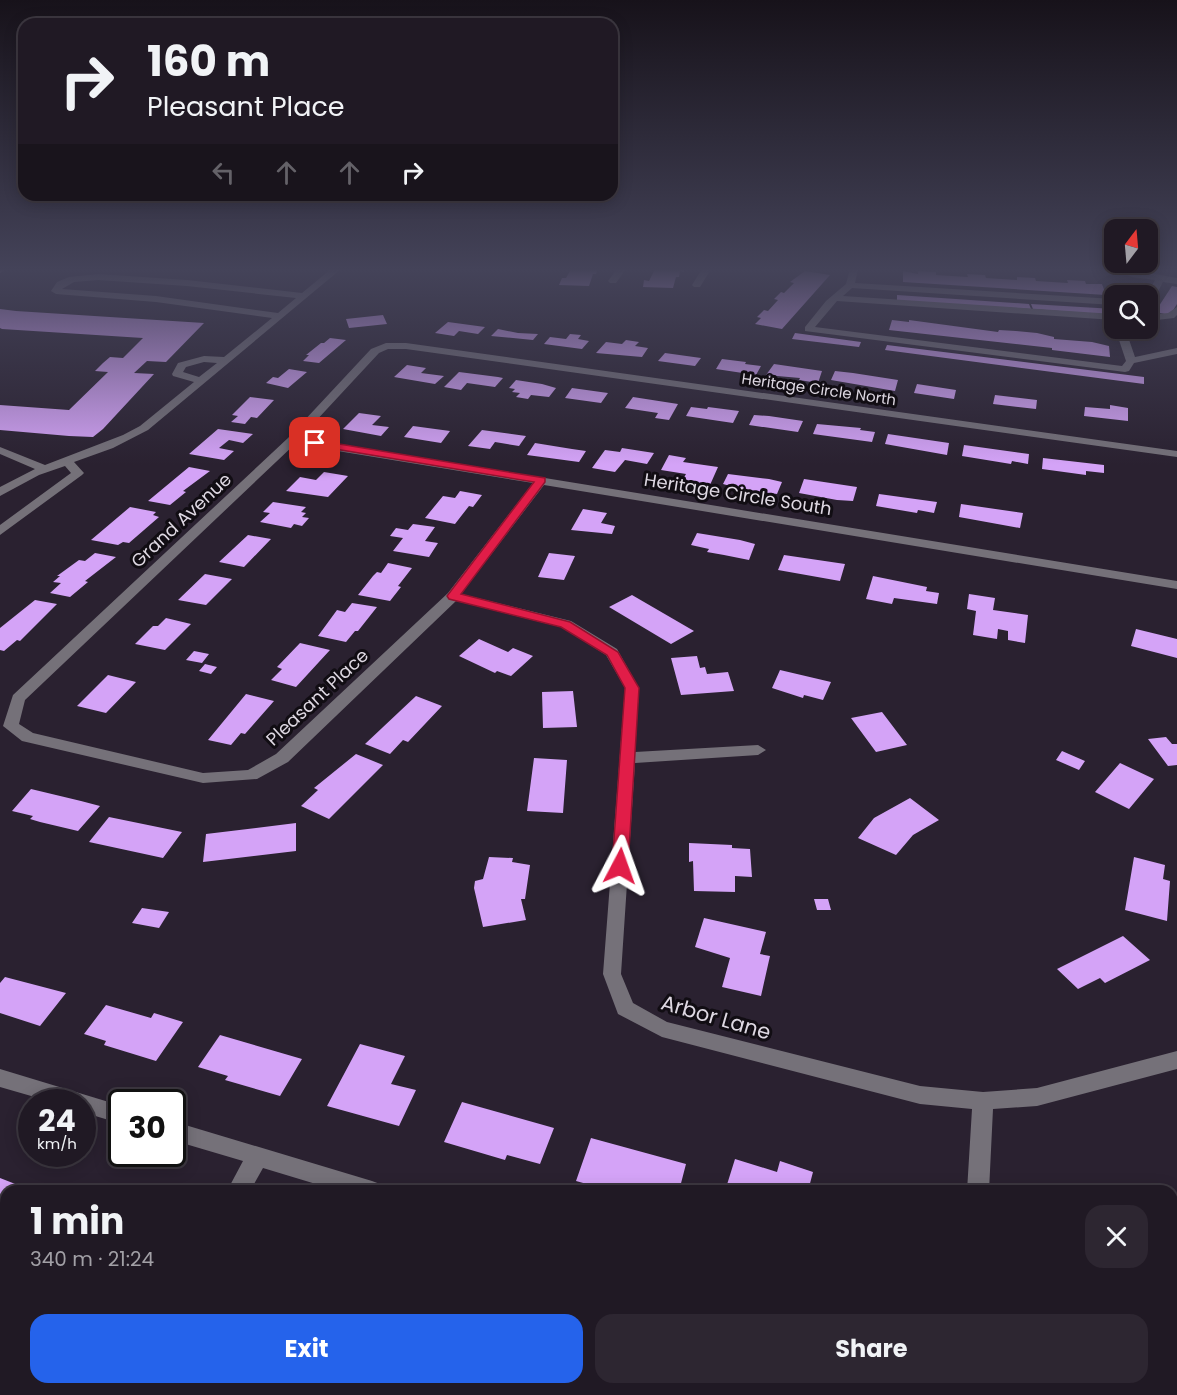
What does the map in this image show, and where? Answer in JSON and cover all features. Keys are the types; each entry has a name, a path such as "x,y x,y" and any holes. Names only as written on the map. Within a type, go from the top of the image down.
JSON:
{"street":[{"path":"0,492 45,469 125,441 260,334"},
{"path":"848,334 1125,369 1131,361 1177,351"},
{"path":"1124,339 1131,361"},
{"name":"Grand Avenue","path":"11,726 18,698 292,440 375,351 386,346"},
{"name":"Heritage Circle North","path":"386,346 406,346 1177,454"},
{"path":"202,381 177,375 182,365 204,359 228,360"},
{"name":"Heritage Circle South","path":"292,440 1177,585"},
{"path":"0,450 45,469"},
{"path":"0,531 78,473 68,461"},
{"name":"Pleasant Place","path":"11,726 28,737 203,778 251,775 282,758 453,596 541,480"},
{"name":"Arbor Lane","path":"453,596 566,624 612,652 632,688 612,974 625,1008 662,1029 920,1095 983,1101 1037,1097 1177,1060"},
{"path":"628,758 758,750"},
{"path":"0,1078 36,1089"},
{"path":"978,1185 983,1101"},
{"path":"186,1134 352,1185"},
{"path":"241,1185 258,1156"}],"building":[{"path":"82,334 193,334 166,362 147,361 134,373 154,374 93,437 0,430 0,405 69,410 108,372 95,371 103,363 110,357 123,358 143,338"},
{"path":"493,334 538,334 533,340 491,336"},
{"path":"571,334 581,335 578,339 589,341 582,349 544,344 550,337 566,339"},
{"path":"794,334 803,334 861,342 859,347 792,339"},
{"path":"926,334 1042,334 1054,337 1054,339 1092,342 1109,346 1110,357 1052,350 1052,348"},
{"path":"330,338 346,340 319,363 303,361 309,355 306,355"},
{"path":"626,340 639,342 635,346 648,348 642,357 596,353 606,342 622,344"},
{"path":"887,345 1144,377 1144,384 885,350"},
{"path":"665,353 701,358 695,366 658,361"},
{"path":"722,359 761,366 756,375 716,369"},
{"path":"774,364 822,371 818,383 799,380 800,378 766,375"},
{"path":"407,365 426,368 421,373 444,376 435,384 394,377"},
{"path":"289,369 307,372 288,388 266,383 273,377 278,378"},
{"path":"835,371 898,380 895,391 831,380"},
{"path":"459,372 503,378 495,387 467,383 461,390 444,387"},
{"path":"516,380 556,388 549,397 531,395 528,399 516,397 520,393 512,392 515,389 509,388"},
{"path":"917,384 956,390 954,399 914,393"},
{"path":"572,388 608,393 601,403 565,398"},
{"path":"995,395 1037,400 1036,409 993,404"},
{"path":"250,397 274,400 257,418 251,417 245,424 231,422 238,416 232,415"},
{"path":"633,397 678,404 669,420 655,418 658,413 625,408"},
{"path":"1110,405 1128,408 1128,421 1084,416 1085,407 1110,409"},
{"path":"691,407 739,411 733,423 686,416"},
{"path":"359,413 381,416 372,425 389,427 381,436 343,429"},
{"path":"754,415 803,421 798,432 749,425"},
{"path":"817,424 861,428 860,430 875,432 872,442 813,434"},
{"path":"413,426 450,431 441,443 404,437"},
{"path":"218,429 253,434 243,443 229,440 219,448 234,451 224,460 189,454"},
{"path":"482,430 526,436 519,446 495,442 490,449 468,446"},
{"path":"888,434 949,443 947,455 885,444"},
{"path":"535,443 586,451 579,462 527,455"},
{"path":"964,445 1029,454 1028,464 1012,461 1011,464 962,456"},
{"path":"622,448 654,453 647,464 625,460 615,472 592,468 605,450 620,452"},
{"path":"669,455 686,458 683,462 718,467 710,485 682,481 686,474 661,470"},
{"path":"1043,458 1104,465 1104,473 1086,471 1086,475 1042,469"},
{"path":"189,467 210,471 183,491 186,492 170,505 148,501"},
{"path":"324,472 348,476 328,497 286,491 300,477 316,480"},
{"path":"728,474 782,482 777,494 741,489 723,484"},
{"path":"804,479 857,487 853,501 799,493"},
{"path":"460,491 482,495 473,507 469,506 455,524 425,518 443,496 455,498"},
{"path":"879,494 937,502 934,513 918,510 917,513 876,506"},
{"path":"273,502 306,507 301,512 306,513 302,517 309,518 302,526 294,524 291,528 260,522 270,513 263,512"},
{"path":"961,504 1023,513 1020,528 959,517"},
{"path":"130,507 156,512 153,515 159,517 129,543 123,542 118,545 91,540"},
{"path":"583,509 607,513 601,523 615,526 612,534 571,530"},
{"path":"413,524 435,527 425,541 438,543 429,557 393,551 403,538 390,536 396,528 408,530"},
{"path":"697,533 755,544 749,560 707,552 709,549 691,545"},
{"path":"248,535 271,539 244,567 219,562"},
{"path":"95,553 116,557 85,581 88,582 70,597 50,593 61,583 53,582 60,576 57,576 79,560 85,561"},
{"path":"549,553 575,556 564,580 538,577"},
{"path":"784,555 845,564 840,581 778,570"},
{"path":"388,563 412,568 390,601 358,595 373,576 377,572 381,573"},
{"path":"205,574 232,579 206,605 178,600"},
{"path":"873,576 927,587 926,591 939,593 937,604 894,598 892,604 866,599"},
{"path":"969,594 995,598 993,610 1028,615 1025,643 1008,640 1008,631 998,629 997,639 973,635 976,611 967,609"},
{"path":"632,595 694,631 671,644 609,607"},
{"path":"35,600 57,604 20,641 17,640 4,651 0,650 0,628"},
{"path":"352,603 377,607 346,642 318,636 337,610 345,612"},
{"path":"166,618 191,624 165,650 135,644 153,626 158,626"},
{"path":"1136,629 1177,639 1177,658 1131,646"},
{"path":"479,639 508,652 513,648 533,656 511,676 497,671 495,673 459,656"},
{"path":"300,643 330,650 296,687 271,680 282,669 277,667"},
{"path":"194,651 209,654 202,663 186,660"},
{"path":"697,656 700,668 705,667 707,674 728,672 734,691 681,695 671,658"},
{"path":"205,664 217,667 211,674 199,671"},
{"path":"780,670 831,682 823,700 804,695 803,698 772,688"},
{"path":"108,675 136,682 106,713 77,706"},
{"path":"573,691 577,727 543,728 542,692"},
{"path":"246,694 274,701 245,734 241,733 231,745 208,740"},
{"path":"416,696 442,706 408,742 403,740 390,754 365,744"},
{"path":"882,712 907,745 876,752 851,718"},
{"path":"1166,737 1172,744 1177,744 1177,765 1168,766 1148,739"},
{"path":"1062,751 1085,761 1079,770 1056,760"},
{"path":"356,754 383,765 329,819 301,806 318,790 314,788"},
{"path":"534,758 567,760 563,813 527,811"},
{"path":"1120,763 1154,779 1129,809 1095,792"},
{"path":"31,789 100,806 78,831 40,822 30,819 33,816 12,811"},
{"path":"910,798 939,820 913,835 896,855 858,838 874,818"},
{"path":"109,817 182,832 163,858 89,842"},
{"path":"296,823 296,851 203,862 206,834"},
{"path":"689,843 732,845 732,848 750,849 752,877 735,876 735,892 694,891 693,861 689,862"},
{"path":"489,857 513,858 512,862 530,865 525,899 521,899 526,920 483,927 474,888 475,881 483,879"},
{"path":"1134,857 1165,865 1163,879 1170,881 1167,921 1125,910"},
{"path":"814,899 828,899 831,910 817,910"},
{"path":"142,908 169,912 159,928 132,923"},
{"path":"704,918 766,932 760,954 770,956 761,996 722,987 730,958 695,947"},
{"path":"1123,936 1150,960 1105,983 1100,978 1078,989 1057,969"},
{"path":"5,977 66,993 40,1026 0,1013 0,983"},
{"path":"106,1005 151,1018 154,1013 183,1022 156,1061 104,1045 106,1041 84,1034"},
{"path":"220,1035 302,1059 280,1096 225,1080 228,1076 198,1067"},
{"path":"360,1044 405,1056 391,1084 416,1090 399,1126 327,1106"},
{"path":"462,1102 554,1128 540,1164 507,1155 505,1160 444,1142"},
{"path":"591,1138 686,1164 681,1185 590,1185 576,1181"},
{"path":"735,1159 777,1172 780,1161 813,1172 810,1185 727,1185"},
{"path":"0,1178 18,1185 0,1185"}],"route":[{"path":"315,443 541,480 453,596 566,624 612,652 632,688 620,866"}]}
